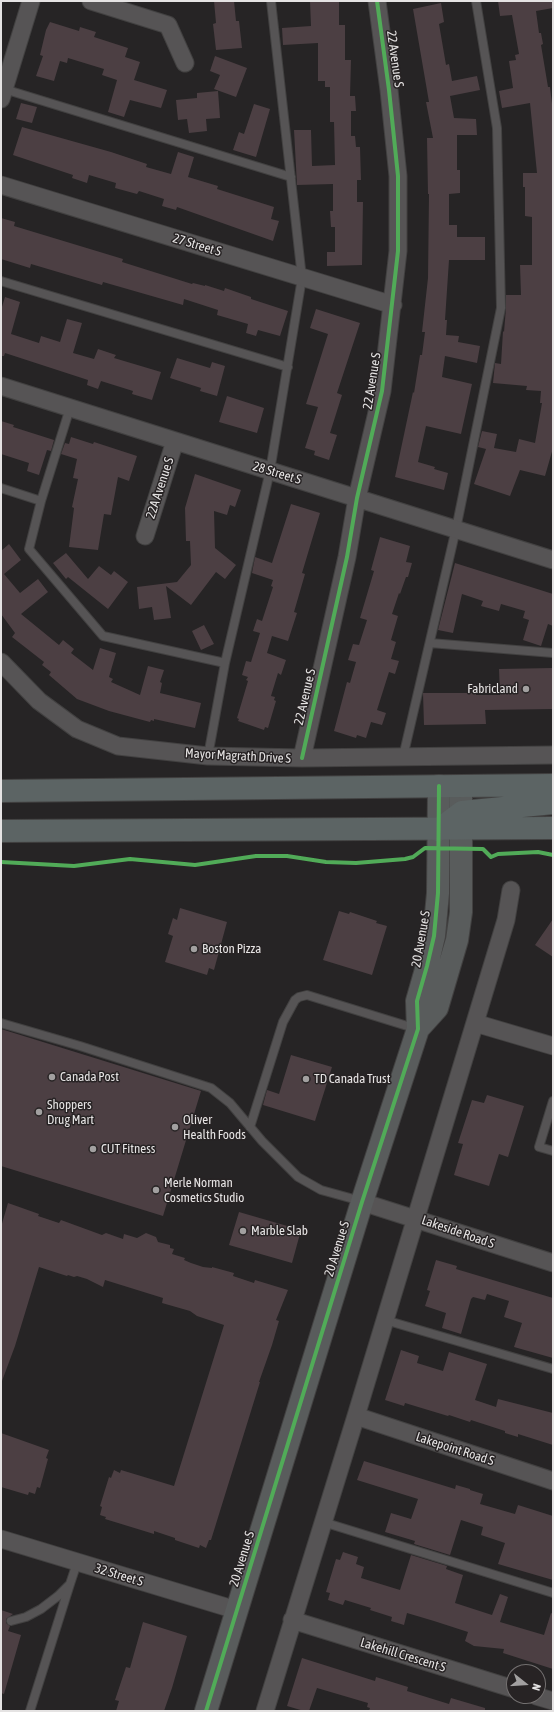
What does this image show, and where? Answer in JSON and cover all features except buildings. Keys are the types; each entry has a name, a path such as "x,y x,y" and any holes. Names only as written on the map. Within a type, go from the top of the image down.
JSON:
{"main road":[{"path":"1,791 553,785"},
{"path":"1,831 438,830 462,820 553,803"},
{"path":"462,820 553,828"}],"street":[{"path":"2,94 31,1"},
{"path":"91,1 168,25 185,63"},
{"name":"22 Avenue S","path":"302,758 347,557 357,498 382,391 393,305 398,251 398,176 389,90 377,1"},
{"name":"27 Street S","path":"1,186 393,305"},
{"name":"28 Street S","path":"1,386 553,560"},
{"name":"22A Avenue S","path":"145,536 175,441"},
{"name":"Mayor Magrath Drive S","path":"1,662 39,701 77,729 118,746 208,756 302,758 553,755"},
{"name":"20 Avenue S","path":"206,1711 362,1202 418,1029 417,1001 434,936 438,893 438,786"},
{"name":"20 Avenue S","path":"418,1029 437,1008 457,940 461,912 461,786"},
{"path":"265,1711 506,920 511,890"},
{"path":"475,1023 553,1046"},
{"name":"Lakeside Road S","path":"362,1202 553,1263"},
{"name":"Lakepoint Road S","path":"356,1416 553,1481"},
{"name":"32 Street S","path":"1,1539 236,1610"},
{"name":"Lakehill Crescent S","path":"292,1620 506,1687"}],"lane":[{"path":"208,756 225,663 270,471 302,278 271,1"},
{"path":"403,757 456,529 501,308 497,128 476,1"},
{"path":"2,94 291,177"},
{"path":"1,281 288,367"},
{"path":"70,408 41,501 29,549 103,636 225,663"},
{"path":"1,488 41,501"},
{"path":"430,643 553,653"},
{"path":"250,1127 283,1022 295,1000 303,995 418,1029"},
{"path":"1,1023 210,1088 230,1103 291,1171 305,1182 322,1190 362,1202"},
{"path":"553,1101 539,1147 553,1151"},
{"path":"385,1320 553,1369"},
{"path":"323,1522 553,1593"},
{"path":"30,1711 77,1563"},
{"path":"11,1621 26,1617 41,1609 70,1584"}],"cycle path":[{"path":"302,758 347,557 357,498 382,391 398,251 398,176 389,90 377,1"},
{"path":"206,1711 362,1202 418,1029 417,1001 434,936 438,893 439,786"},
{"path":"1,862 74,866 130,859 195,865 256,856 287,856 326,862 356,863 405,859 413,857 425,848 483,849 491,857 498,854 538,852 553,855"}],"place":[{"name":"Fabricland","path":"526,689"},
{"name":"Boston Pizza","path":"194,949"},
{"name":"Canada Post","path":"52,1077"},
{"name":"TD Canada Trust","path":"306,1079"},
{"name":"Shoppers Drug Mart","path":"39,1112"},
{"name":"Oliver Health Foods","path":"175,1127"},
{"name":"CUT Fitness","path":"93,1149"},
{"name":"Merle Norman Cosmetics Studio","path":"156,1190"},
{"name":"Marble Slab","path":"243,1231"}]}
